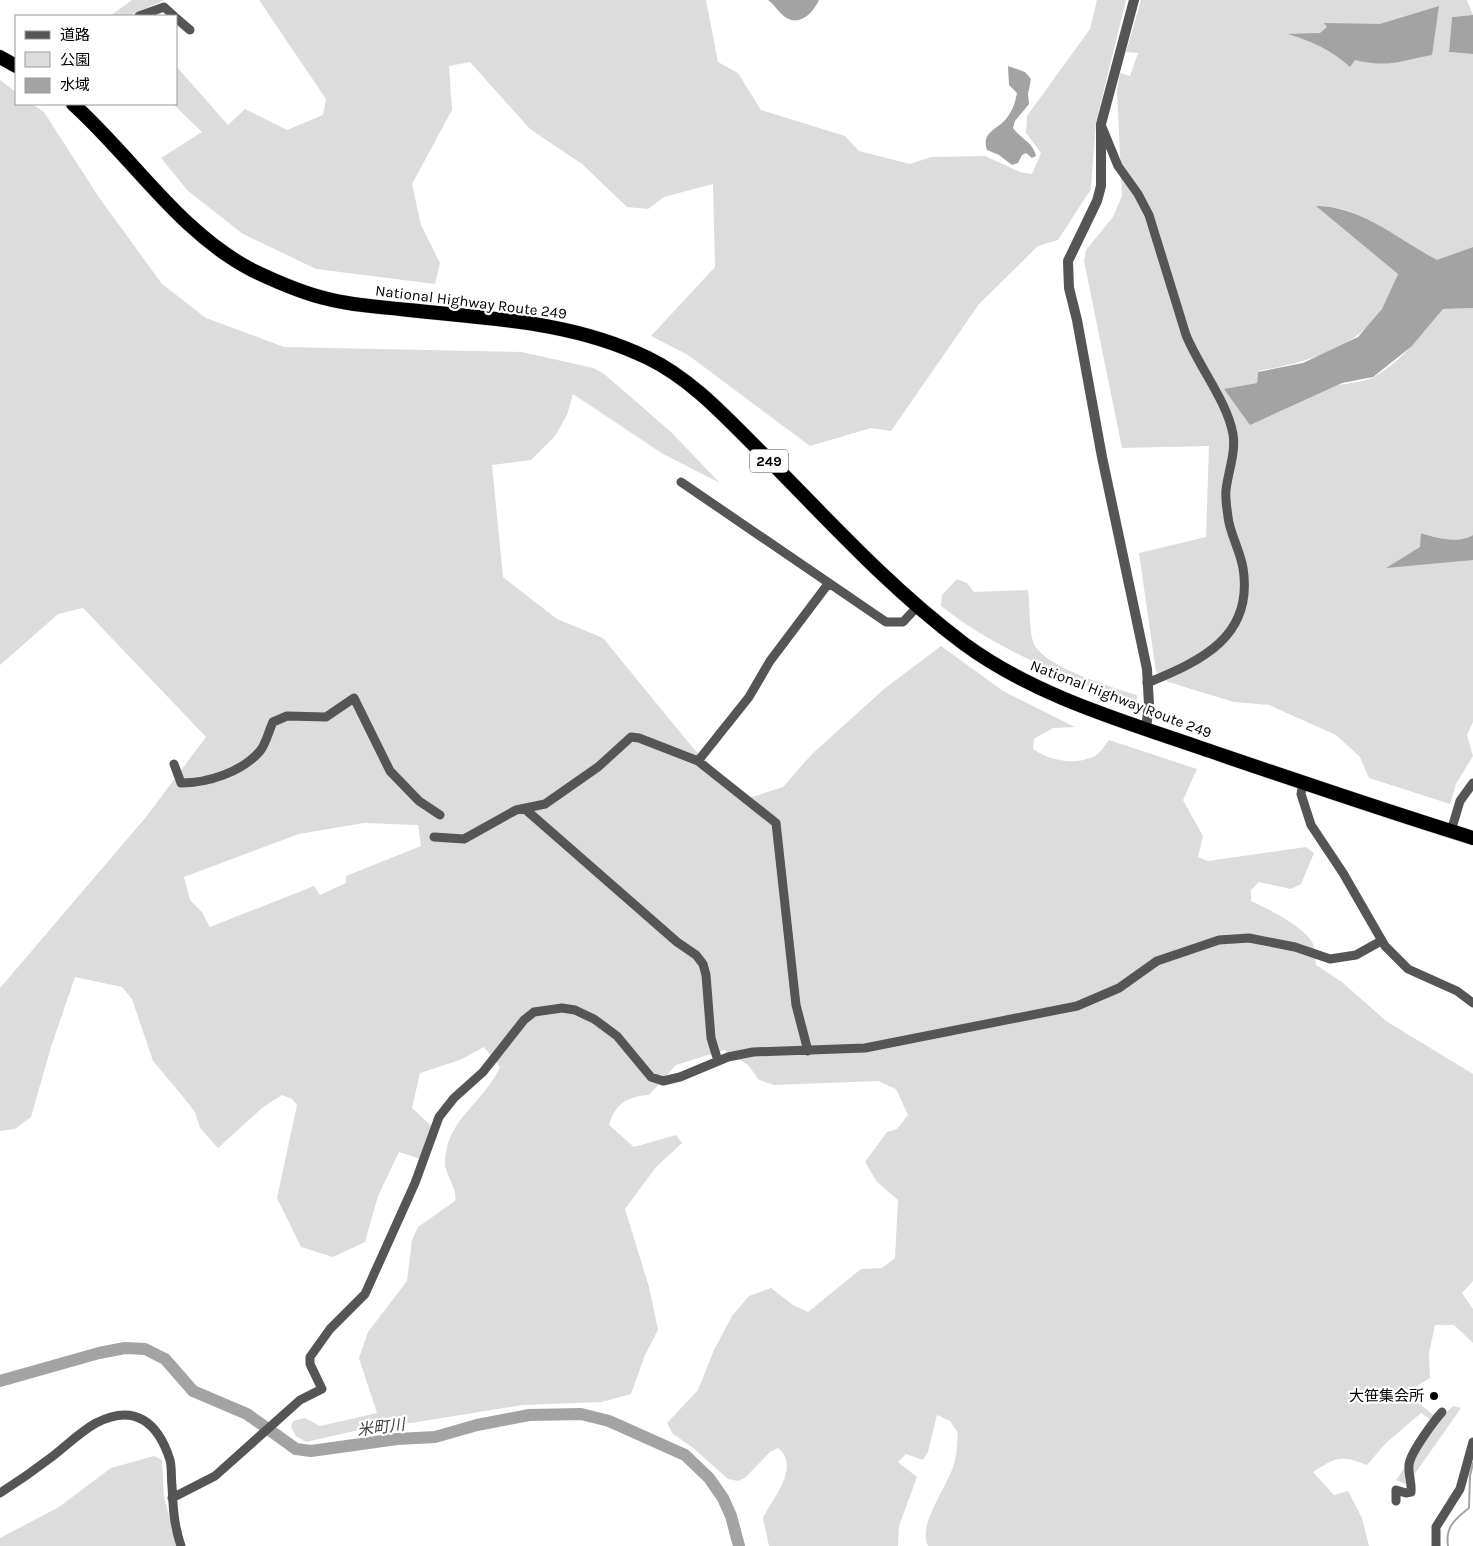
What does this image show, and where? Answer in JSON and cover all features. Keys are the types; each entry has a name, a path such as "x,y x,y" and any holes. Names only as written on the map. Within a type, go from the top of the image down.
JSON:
{"highway":[{"path":"0,58 15,66"},
{"name":"National Highway Route 249","path":"74,105 113,142 189,224 223,252 271,278 308,293 341,302 539,324 596,336 651,360 711,402 884,577 964,644 1011,673 1042,689 1146,729 1473,838"}],"street":[{"path":"1134,0 1101,124 1101,186 1097,201 1068,261 1069,288 1077,320 1108,487 1147,669 1149,704 1146,729"},
{"path":"142,15 164,7 173,15"},
{"path":"178,20 190,30"},
{"path":"1101,124 1118,166 1138,194 1149,215 1186,336 1194,355 1229,418 1233,436 1232,456 1225,492 1228,521 1243,568 1241,612 1236,624 1220,643 1189,666 1147,683"},
{"path":"681,482 886,622 903,622 918,606"},
{"path":"698,761 749,697 770,661 828,584"},
{"path":"174,764 181,783 200,783 234,770 251,759 262,749 273,722 287,716 326,717 354,698 390,771 419,801 440,815"},
{"path":"434,836 464,839 516,810 545,804 570,788 631,737 640,738 698,761 776,823 796,1005 808,1051"},
{"path":"1304,783 1302,794 1311,825 1343,873 1381,941 1408,969 1457,991 1473,1003"},
{"path":"1451,831 1460,801 1473,783"},
{"path":"525,809 677,942 696,955 703,964 706,975 711,1038 718,1061"},
{"path":"172,1498 210,1480 300,1400 322,1389 310,1364 310,1357 330,1329 365,1294 415,1183 439,1117 454,1098 483,1072 524,1020 540,1010 562,1008 575,1010 594,1019 617,1036 651,1077 663,1081 680,1077 718,1061 753,1052 865,1048 1077,1006 1118,988 1157,961 1219,940 1249,938 1295,948 1330,959 1356,955 1381,941"},
{"path":"1396,1501 1396,1490 1406,1494 1411,1492 1412,1482 1409,1464 1430,1425 1442,1412"},
{"path":"0,1493 24,1478 96,1423 111,1417 128,1415 148,1421 156,1430 163,1443 170,1461 176,1531 181,1546"},
{"path":"1436,1546 1436,1527 1460,1489 1473,1442"}],"green space":[{"path":"132,0 165,0 130,15 111,15"},
{"path":"259,0 706,0 718,62 738,73 761,110 845,136 859,151 910,164 931,157 985,156 1020,172 1032,174 1041,153 1026,133 1027,116 1090,29 1097,0 1126,0 1096,122 1091,189 1058,240 1038,246 979,304 891,431 871,428 810,446 688,355 651,336 715,267 713,184 664,197 648,209 627,207 582,164 530,129 470,62 449,66 452,110 412,184 421,225 440,263 435,284 316,269 243,234 188,191 161,158 202,132 174,105 178,105 178,68 228,125 245,109 287,130 323,115 326,99"},
{"path":"1141,0 1467,0 1473,15 1452,17 1449,52 1473,54 1473,247 1437,261 1395,234 1365,218 1334,208 1317,206 1398,273 1387,300 1371,323 1343,345 1310,359 1258,371 1257,383 1225,389 1325,386 1363,381 1374,377 1394,363 1412,346 1443,309 1473,308 1473,535 1454,540 1421,533 1463,560 1473,560 1473,722 1467,735 1473,756 1456,784 1450,804 1369,778 1360,757 1336,735 1269,705 1234,702 1168,682 1156,672 1139,553 1206,537 1209,446 1122,448 1084,261 1086,250 1113,217 1122,196 1117,91 1120,73 1130,76 1138,53 1126,52"},
{"path":"0,80 15,91 15,105 34,105 44,112 98,196 162,284 206,318 284,347 522,352 593,368 603,373 671,432 720,483 663,454 573,394 567,415 555,436 531,460 492,465 503,577 557,619 603,638 693,748 746,799 783,787 811,755 884,689 941,646 1003,691 1075,727 1053,728 1034,739 1033,749 1040,753 1062,761 1078,761 1093,757 1102,750 1109,740 1197,769 1183,800 1203,836 1198,857 1208,861 1306,847 1314,853 1301,884 1291,889 1259,882 1251,890 1251,901 1293,924 1308,936 1313,944 1316,965 1342,982 1386,1021 1473,1074 1473,1281 1462,1293 1473,1309 1473,1343 1454,1325 1435,1325 1429,1353 1430,1378 1406,1393 1432,1414 1442,1417 1453,1406 1461,1408 1407,1485 1396,1480 1436,1423 1421,1413 1386,1443 1367,1465 1351,1460 1339,1459 1313,1472 1334,1495 1348,1491 1362,1518 1369,1546 928,1546 926,1537 927,1527 954,1464 958,1433 950,1421 937,1415 928,1452 923,1460 906,1454 898,1462 917,1477 899,1526 898,1546 769,1546 763,1518 783,1483 787,1464 778,1448 770,1452 745,1478 738,1481 728,1479 692,1447 673,1434 667,1423 698,1390 714,1350 732,1316 749,1296 771,1288 793,1305 808,1312 861,1269 882,1268 895,1258 898,1200 877,1182 865,1162 887,1132 897,1129 908,1115 896,1089 878,1081 774,1085 759,1080 748,1065 724,1050 676,1065 649,1095 629,1099 619,1106 609,1125 634,1147 676,1135 682,1143 656,1167 625,1209 649,1287 658,1330 645,1355 631,1394 602,1402 523,1405 411,1423 394,1422 306,1442 296,1436 291,1427 293,1421 305,1418 320,1426 377,1413 359,1358 368,1332 407,1281 412,1240 418,1227 455,1201 455,1191 445,1166 447,1146 459,1122 485,1091 500,1067 484,1047 460,1060 420,1073 412,1108 437,1131 427,1161 399,1152 378,1196 365,1242 333,1257 301,1247 277,1198 297,1105 292,1099 282,1095 262,1108 218,1148 200,1128 195,1112 153,1061 132,999 122,987 75,977 51,1047 31,1117 15,1129 0,1131 0,988 146,817 206,737 83,608 58,614 0,665","holes":["364,823 418,825 421,846 346,876 346,883 320,895 314,886 210,927 202,912 190,900 184,877 299,834"]},
{"path":"957,579 967,583 974,592 1028,590 1032,639 1041,653 1051,661 1081,676 1137,695 1136,706 1085,685 1010,650 963,622 941,606 942,595"},
{"path":"154,1456 162,1460 164,1498 178,1546 0,1546 0,1538 59,1507 111,1468"}],"water":[{"path":"768,0 819,0 810,14 801,19 791,20 785,17"},
{"path":"1439,6 1432,55 1386,64 1355,60 1350,67 1321,47 1288,34 1320,33 1327,27 1324,23 1380,24"},
{"path":"1473,15 1473,54 1449,52 1452,17"},
{"path":"1008,66 1025,72 1031,79 1028,94 1029,104 1015,121 1013,128 1030,144 1036,156 1032,158 1026,153 1022,155 1018,163 1012,165 999,155 987,150 986,144 988,135 1006,119 1012,109 1017,93 1009,85"},
{"path":"1316,206 1349,212 1364,218 1437,260 1473,247 1473,308 1443,309 1412,346 1373,377 1342,383 1250,425 1224,389 1257,383 1258,372 1303,363 1358,337 1382,309 1398,274"},
{"path":"1421,533 1454,540 1473,535 1473,560 1386,568 1420,547"}],"waterway":[{"name":"米町川","path":"0,1381 99,1353 125,1348 145,1349 165,1359 193,1391 247,1414 296,1449 311,1451 397,1439 435,1437 477,1425 529,1415 581,1414 609,1421 685,1455 709,1478 723,1498 731,1516 739,1546"},
{"path":"1448,1546 1447,1539 1452,1524 1469,1508 1470,1476 1473,1463"}],"place":[{"name":"大笹集会所","path":"1434,1396"}]}
